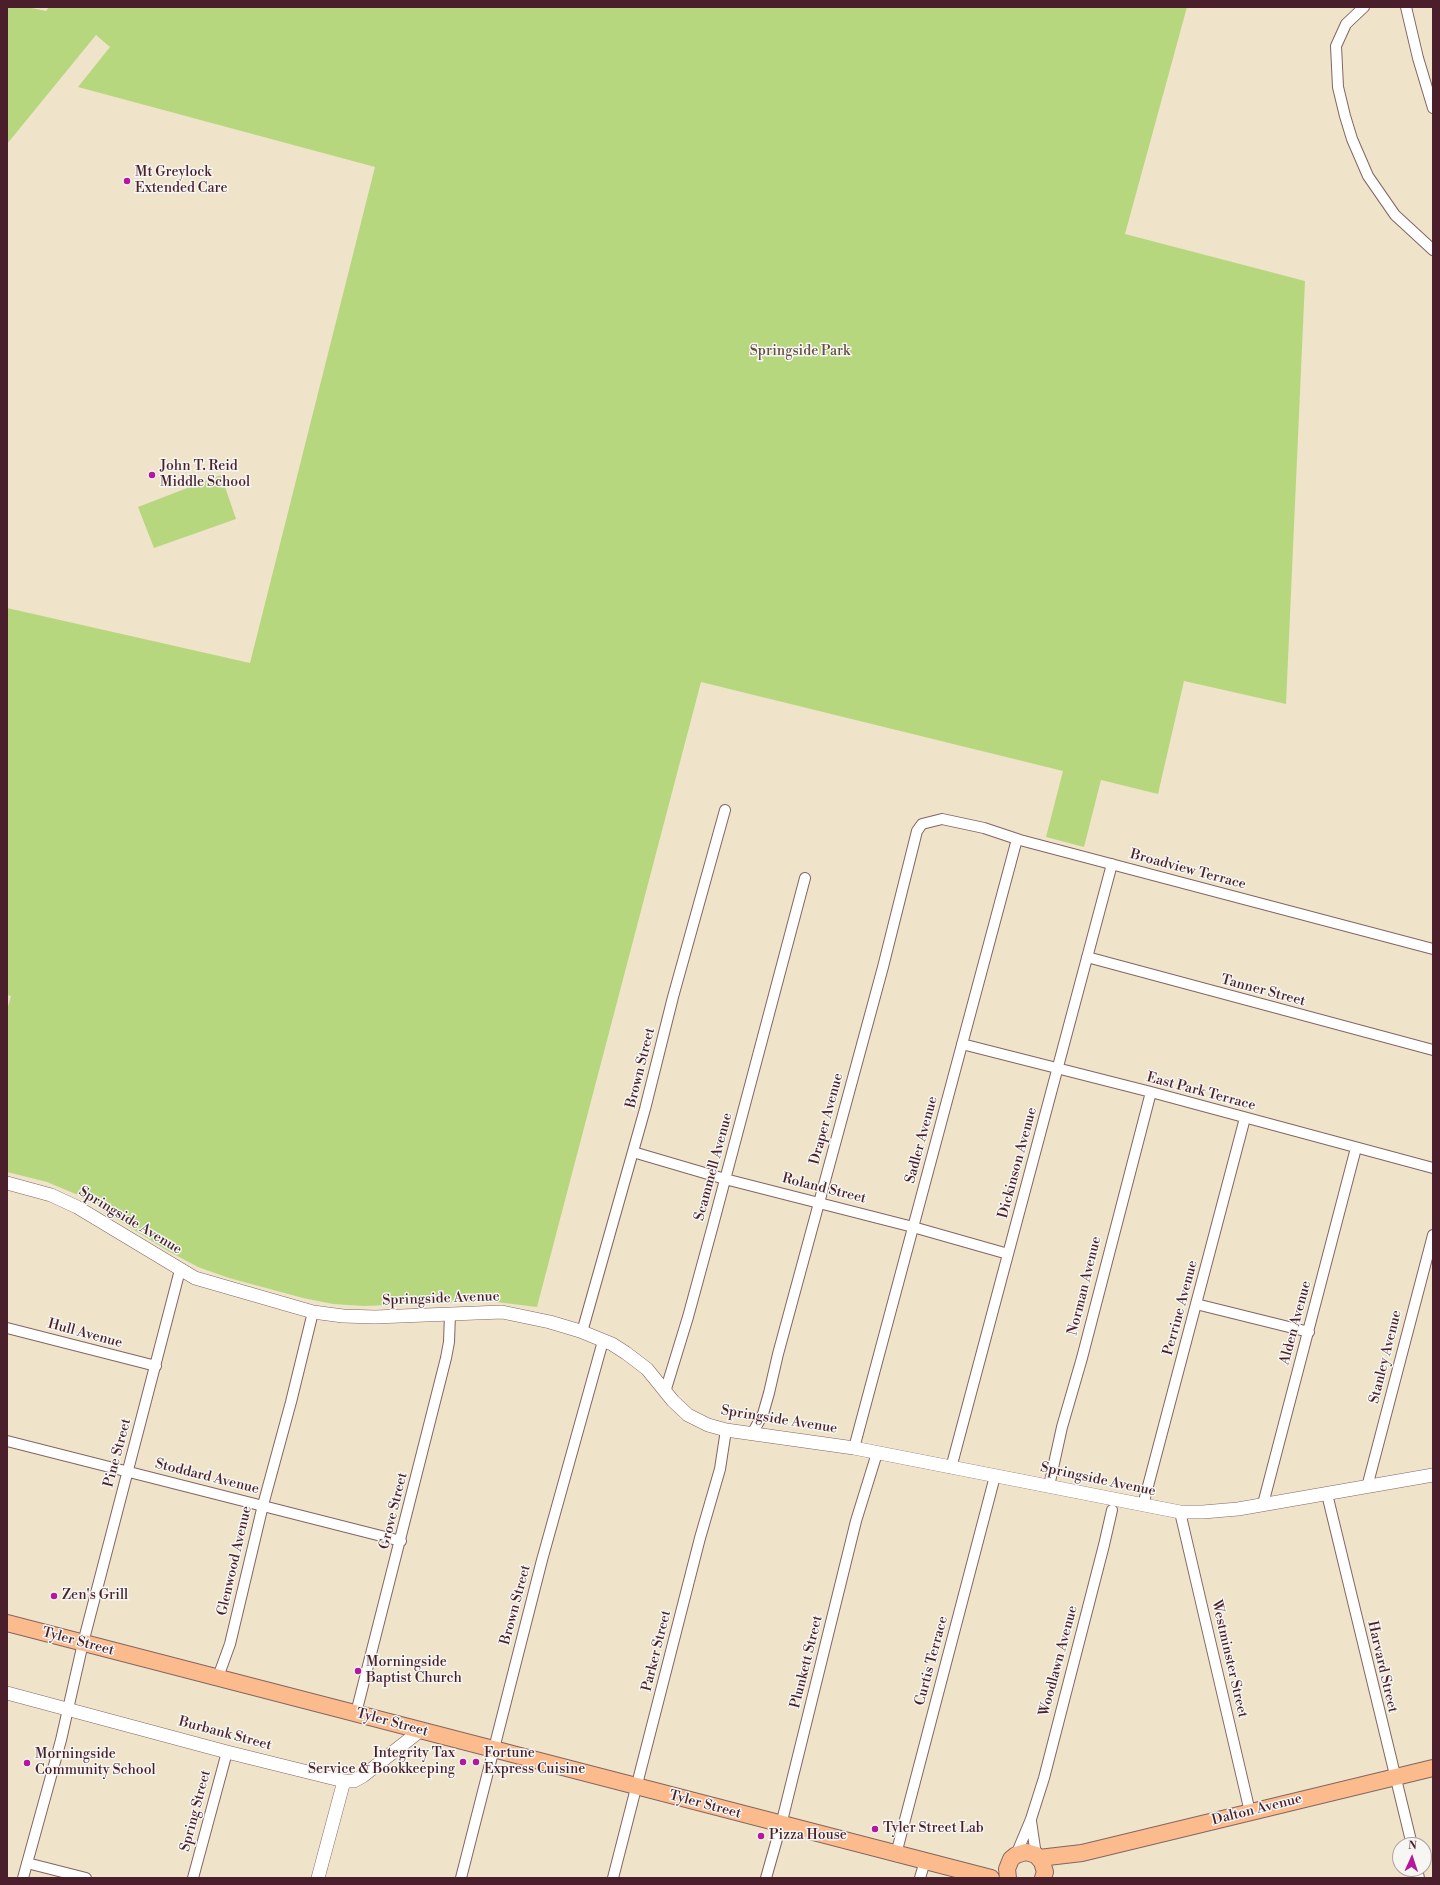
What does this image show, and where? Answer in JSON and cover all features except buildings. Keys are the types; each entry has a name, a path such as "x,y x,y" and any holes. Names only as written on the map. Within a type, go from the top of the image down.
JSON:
{"main road":[{"name":"Tyler Street","path":"7,1623 781,1825 991,1878"},
{"name":"Dalton Avenue","path":"1042,1869 1082,1853 1433,1768"},
{"name":"Tyler Street","path":"962,1871 1011,1866 1026,1852 1042,1869"}],"street":[{"path":"1364,7 1346,24 1336,46 1338,87 1345,116 1352,139 1368,176 1395,215 1433,250"},
{"path":"1406,7 1418,58 1433,108"},
{"name":"Brown Street","path":"582,1332 633,1152 684,955 724,810"},
{"name":"Broadview Terrace","path":"935,820 942,819 962,823 1017,839 1433,949"},
{"name":"Draper Avenue","path":"752,1434 763,1414 769,1393 778,1354 883,967 917,831 922,824 935,820"},
{"name":"Sadler Avenue","path":"854,1448 1017,839"},
{"name":"Dickinson Avenue","path":"951,1468 1112,864"},
{"name":"Scammell Avenue","path":"665,1392 688,1317 805,878"},
{"name":"Tanner Street","path":"1087,957 1433,1050"},
{"name":"East Park Terrace","path":"962,1044 1151,1092 1433,1168"},
{"name":"Norman Avenue","path":"1048,1486 1062,1427 1082,1358 1151,1092"},
{"name":"Perrine Avenue","path":"1143,1505 1245,1118"},
{"name":"Alden Avenue","path":"1263,1504 1356,1148"},
{"name":"Roland Street","path":"633,1152 725,1179 819,1202 1008,1254"},
{"name":"Springside Avenue","path":"7,1183 50,1195 77,1207 195,1278 313,1312 343,1316 375,1317 502,1312 550,1322 582,1332 626,1353 647,1369 665,1392 688,1415 708,1425 726,1430 854,1448 1180,1512 1203,1512 1263,1504 1433,1475"},
{"name":"Stanley Avenue","path":"1367,1487 1433,1235"},
{"name":"Pine Street","path":"23,1878 61,1740 83,1643 180,1270"},
{"path":"1196,1304 1309,1332"},
{"name":"Glenwood Avenue","path":"218,1677 232,1637 263,1505 291,1402 313,1312"},
{"name":"Grove Street","path":"356,1713 401,1541 446,1358 449,1342 450,1314"},
{"name":"Hull Avenue","path":"7,1328 156,1366"},
{"name":"Brown Street","path":"461,1878 562,1484 603,1341"},
{"name":"Parker Street","path":"613,1878 700,1538 720,1469 726,1430"},
{"name":"Stoddard Avenue","path":"7,1441 401,1541"},
{"name":"Plunkett Street","path":"766,1878 781,1825 856,1521 877,1453"},
{"name":"Curtis Terrace","path":"896,1854 996,1476"},
{"name":"Harvard Street","path":"1328,1494 1394,1777 1410,1837"},
{"name":"Woodlawn Avenue","path":"1011,1866 1031,1819 1044,1778 1112,1510"},
{"name":"Westminster Street","path":"1180,1512 1250,1812"},
{"name":"Burbank Street","path":"7,1693 68,1708 227,1752 344,1781 354,1781 363,1776 421,1730"},
{"name":"Spring Street","path":"193,1878 227,1752"},
{"path":"318,1878 344,1781"},
{"name":"Woodlawn Avenue","path":"1031,1819 1042,1869"},
{"path":"920,1878 925,1861"},
{"path":"26,1863 86,1878"}],"green space":[{"name":"Springside Park","path":"7,7 27,7 46,11 49,7 1187,7 1125,234 1305,281 1286,704 1184,681 1158,794 1101,780 1084,847 1046,837 1063,771 701,682 537,1307 488,1301 364,1306 333,1304 303,1298 229,1278 198,1267 168,1251 78,1195 47,1182 7,1172 7,1010 11,996 7,995 7,608 250,663 375,167 78,87 110,47 96,35 7,144"},
{"path":"221,475 236,519 154,548 138,507"}],"place":[{"name":"Mt Greylock Extended Care","path":"127,181"},
{"name":"John T. Reid Middle School","path":"152,475"},
{"name":"Zen's Grill","path":"54,1596"},
{"name":"Morningside Baptist Church","path":"358,1671"},
{"name":"Integrity Tax Service & Bookkeeping","path":"463,1762"},
{"name":"Fortune Express Cuisine","path":"476,1762"},
{"name":"Morningside Community School","path":"27,1763"},
{"name":"Tyler Street Lab","path":"875,1829"},
{"name":"Pizza House","path":"761,1836"}]}
